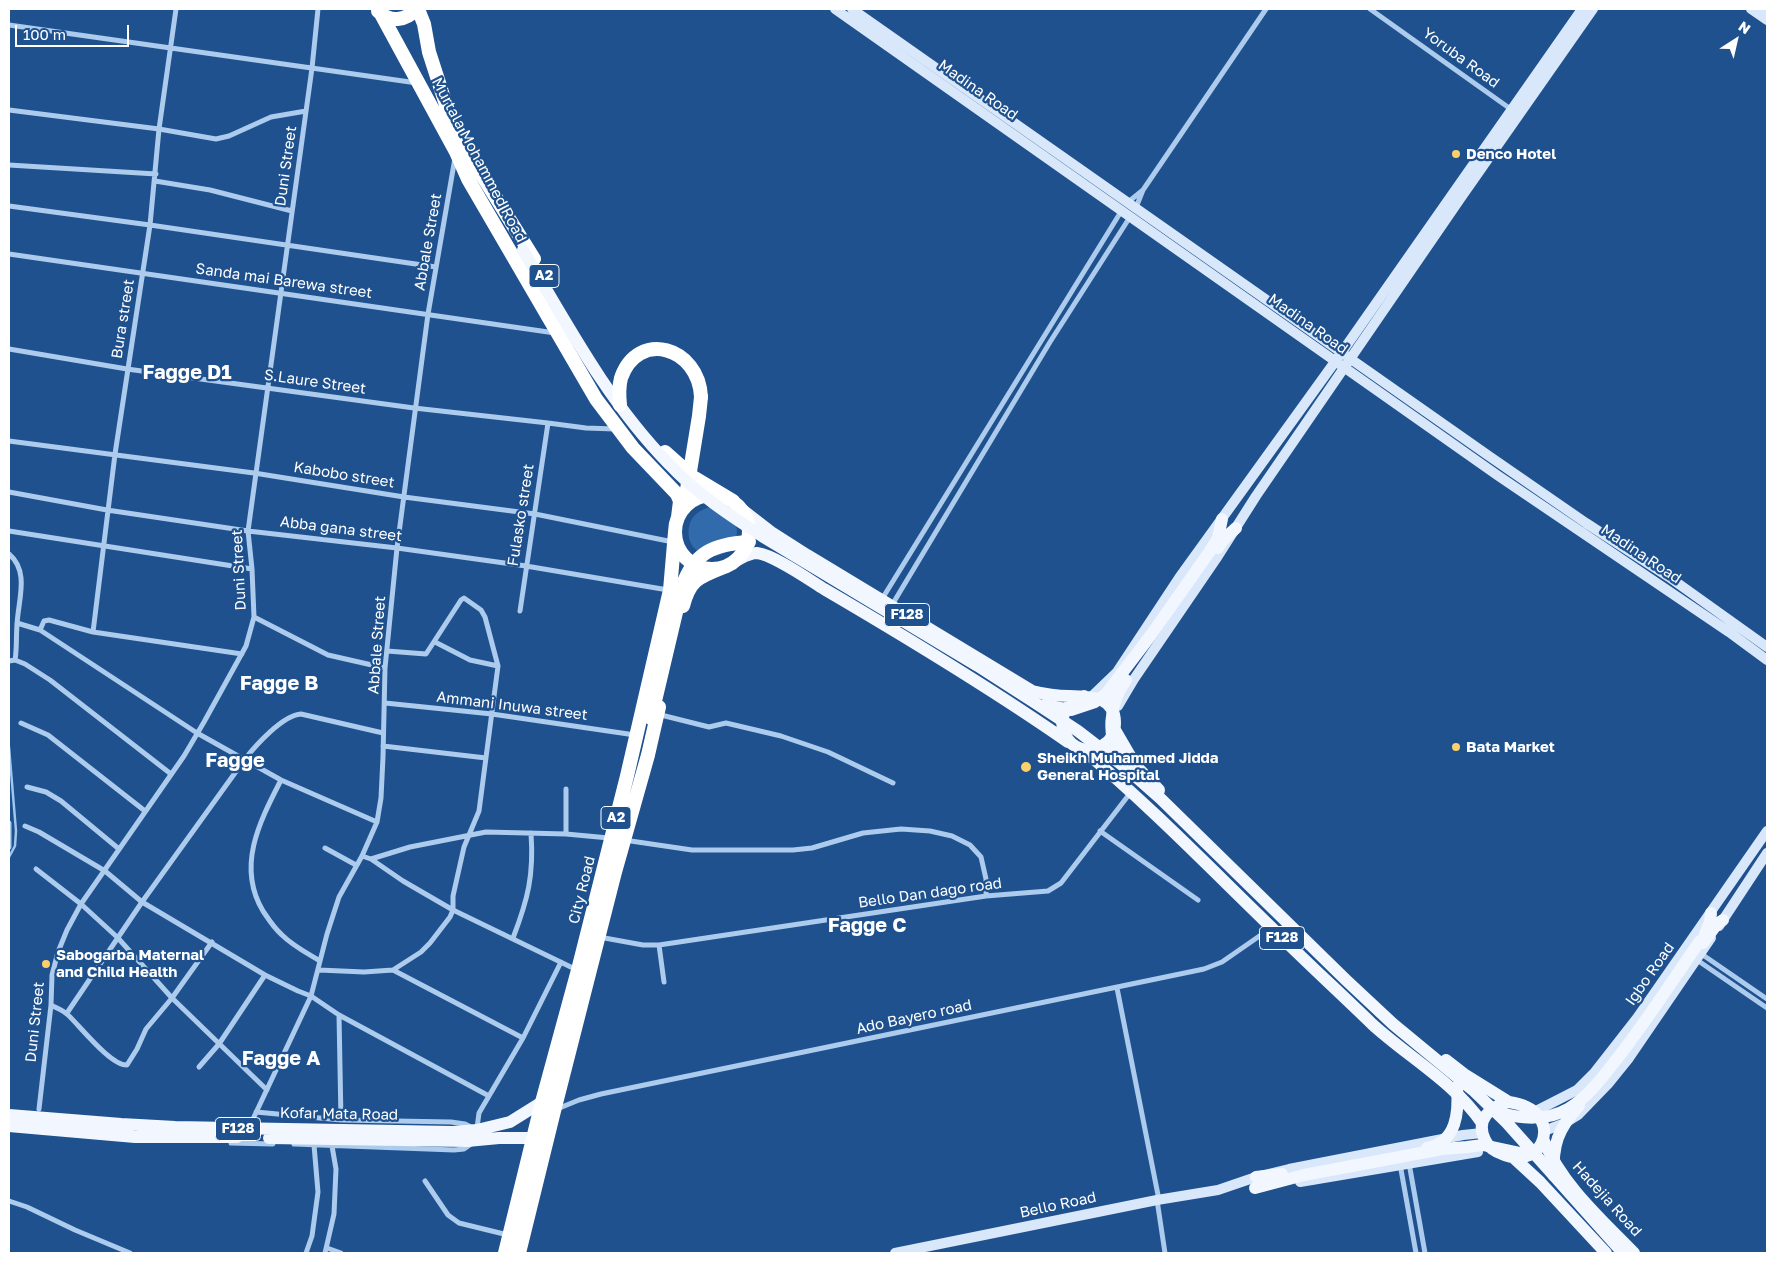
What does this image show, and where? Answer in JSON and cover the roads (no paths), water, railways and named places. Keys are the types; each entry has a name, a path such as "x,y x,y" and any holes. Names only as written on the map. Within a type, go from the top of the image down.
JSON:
{"highway":[{"name":"A2","path":"378,11 388,18 396,20 405,18 417,9"},
{"name":"Murtala Mohammed Road","path":"417,9 424,24 429,52 449,114 472,159 621,400 652,439 673,460 737,505"},
{"name":"Murtala Mohammed Road","path":"378,11 456,152 468,179 556,333 596,399 618,429 633,448 677,494 681,512"},
{"path":"620,405 621,380 624,371 633,359 644,352 652,350 668,351 683,357 696,374 701,397 699,416 681,512"},
{"path":"654,716 687,593 696,579 730,564 745,550 749,536 748,521 737,505 723,497 713,495 697,498 681,512"},
{"name":"A2","path":"675,537 681,512"},
{"path":"675,537 682,554 691,562 701,567 712,569 730,564"},
{"name":"City Road","path":"519,1253 598,936 618,839 636,735 670,590 675,537"},
{"path":"654,716 686,576 693,564 707,551 722,545 754,542"},
{"name":"City Road","path":"505,1253 542,1102 578,970 618,839 648,755 651,736 649,727 654,716"}],"main road":[{"name":"Madina Road","path":"835,9 901,49"},
{"name":"Madina Road","path":"852,9 901,49 1128,210 1340,364 1497,475 1767,660"},
{"path":"1088,696 1107,703 1114,713 1134,679 1236,528 1340,364 1582,9"},
{"path":"1346,355 1593,9"},
{"path":"1751,9 1767,20"},
{"name":"Madina Road","path":"1128,210 1346,355 1562,507 1669,577 1767,647"},
{"path":"506,215 520,252 601,393 642,447 664,471 689,494 754,542 999,689 1074,737 1121,774 1155,804 1367,1011 1480,1107 1540,1182 1606,1253"},
{"path":"494,224 520,252 620,405 648,442 694,488 728,514 1037,704 1078,731 1126,768 1160,798 1352,986 1393,1024 1473,1090 1508,1123 1623,1253"},
{"path":"1071,743 1064,735 1062,725 1062,715 1067,707 1074,700 1088,696 1117,672 1222,519 1340,364"},
{"name":"F128","path":"737,505 772,532 1032,691 1046,695 1088,696"},
{"path":"1126,768 1119,757 1111,732 1114,702 1122,684 1212,552 1218,538 1222,519"},
{"path":"1037,704 1070,710 1095,702 1106,694 1212,552 1236,528"},
{"name":"F128","path":"730,564 749,554 756,553 777,561 1083,750 1220,876 1271,928 1387,1038 1462,1099 1473,1110 1489,1147 1493,1150"},
{"name":"F128","path":"1114,713 1115,730 1129,755 1149,780 1376,1002 1464,1074 1509,1102 1519,1104 1534,1112"},
{"path":"1083,750 1092,750 1106,743 1115,730"},
{"name":"Igbo Road","path":"1534,1112 1577,1090 1594,1073 1637,1018 1767,831"},
{"path":"1554,1176 1554,1148 1562,1128 1572,1114 1596,1091 1616,1067 1717,924 1723,920 1767,853"},
{"path":"1495,1111 1517,1117 1544,1118 1568,1109 1591,1091 1700,949 1711,913"},
{"name":"Igbo Road","path":"1544,1135 1566,1124 1578,1115 1629,1058 1700,949"},
{"path":"1256,1182 1432,1147 1440,1143 1449,1133 1458,1115 1457,1087"},
{"name":"Kofar Mata Road","path":"9,1126 135,1136 472,1136 510,1122 542,1102"},
{"path":"1482,1128 1487,1112 1493,1107 1509,1102"},
{"name":"Hadejia Road","path":"1534,1112 1543,1124 1544,1135 1553,1160 1567,1182 1634,1253"},
{"name":"Kofar Mata Road","path":"9,1114 175,1127 534,1138"},
{"name":"Bello Road","path":"895,1253 1256,1182 1463,1135 1482,1128"},
{"path":"1493,1150 1504,1155 1523,1157 1536,1151 1544,1135"},
{"path":"1303,1173 1442,1149 1483,1145 1519,1156 1612,1253"},
{"name":"Bello Road","path":"1256,1182 1284,1185 1405,1163 1493,1150"}],"street":[{"name":"Bura street","path":"93,632 107,510 150,225 159,130 176,9"},
{"name":"Duni Street","path":"39,1109 51,1005 52,975 58,952 67,930 81,904 171,774 197,733 246,646 254,617 248,531 254,473 288,245 318,9"},
{"path":"887,602 1128,210 1266,9"},
{"name":"Yoruba Road","path":"1370,9 1512,110"},
{"path":"9,25 419,84"},
{"path":"9,110 216,138 229,136 271,116 306,111"},
{"name":"Abbale Street","path":"253,1119 312,996 327,934 339,897 362,856 377,822 381,798 385,668 397,548 414,408 428,314 456,152"},
{"path":"9,165 156,174"},
{"path":"155,181 220,193 292,211"},
{"path":"887,602 1050,342 1128,210 1143,190"},
{"path":"9,206 436,267"},
{"name":"Sanda mai Barewa street","path":"9,254 556,333"},
{"name":"S.Laure Street","path":"9,349 128,369 414,408 548,422 586,428 618,429"},
{"name":"Fulasko street","path":"520,611 548,422"},
{"name":"Kabobo street","path":"9,441 254,473 404,497 535,514 675,537"},
{"name":"Abba gana street","path":"9,492 107,510 248,531 397,548 526,566 687,593"},
{"path":"9,531 252,569"},
{"path":"9,554 16,560 20,570 22,586 15,660"},
{"path":"1663,587 1669,577"},
{"path":"319,970 364,972 393,970 421,952 446,922 453,910 453,896 464,848 479,811 498,666 485,617 481,610 468,599 464,598 461,600 435,642 428,652 423,655 387,651"},
{"path":"254,617 328,655 385,668"},
{"path":"40,630 44,621 49,620 93,632 242,654"},
{"path":"17,623 40,630 197,733 281,780 377,822"},
{"path":"435,642 470,660 498,666"},
{"path":"9,662 15,660 25,664 50,680 171,774"},
{"name":"Ammani Inuwa street","path":"385,703 492,714 636,735"},
{"path":"67,1013 117,937 255,746 294,714 383,733"},
{"path":"654,716 709,727 726,723 781,736 828,752 893,783"},
{"path":"21,723 48,735 145,811"},
{"path":"383,746 486,758"},
{"path":"281,780 255,838 251,861 251,882 258,902 281,935 296,947 320,961"},
{"path":"26,787 46,792 119,849"},
{"path":"566,790 566,834"},
{"name":"Bello Dan dago road","path":"598,936 643,945 659,945 986,896 1048,892 1056,888 1130,792"},
{"path":"9,823 9,847"},
{"path":"25,826 39,832 104,871 142,902 265,975 312,996 339,1015 489,1096"},
{"path":"371,859 410,847 486,832 566,834 618,839 692,850 793,850 812,848 863,833 901,829 930,831 952,836 970,845 981,857 986,879 986,896"},
{"path":"1100,831 1198,900"},
{"path":"514,938 529,892 533,861 531,833"},
{"path":"325,848 356,865"},
{"path":"362,856 371,859 403,881 453,910 578,970"},
{"path":"36,869 81,904 117,937 172,998 267,1090"},
{"name":"Ado Bayero road","path":"554,1111 579,1100 601,1094 1204,969 1222,962 1271,928"},
{"path":"51,1005 67,1013 87,1036 107,1054 122,1065 125,1065 137,1049 146,1030 172,998 212,942"},
{"path":"659,945 664,982"},
{"path":"1700,949 1767,999"},
{"path":"1700,949 1767,1008"},
{"path":"9,1132 132,1140 464,1149 472,1136 479,1113 523,1038 561,962"},
{"path":"393,970 523,1038"},
{"path":"199,1067 219,1044 265,975"},
{"path":"1116,988 1158,1200 1165,1253"},
{"path":"339,1015 340,1120"},
{"path":"256,1112 340,1120 451,1122 465,1124 472,1136"},
{"path":"306,1253 312,1236 318,1192 314,1145"},
{"path":"332,1146 336,1169 334,1214 326,1250 341,1253"},
{"path":"1405,1163 1416,1253"},
{"path":"1405,1163 1425,1253"},
{"path":"425,1181 448,1215 459,1222 510,1236"},
{"path":"9,1201 27,1207 130,1253"}],"waterway":[{"path":"9,747 16,831 15,846 9,857"}],"place":[{"name":"Denco Hotel","path":"1456,154"},
{"name":"Bata Market","path":"1456,747"},
{"name":"Sheikh Muhammed Jidda General Hospital","path":"1026,767"},
{"name":"Sabogarba Maternal and Child Health","path":"46,964"}],"district":[{"name":"Fagge D1","path":"187,373"},
{"name":"Fagge B","path":"279,684"},
{"name":"Fagge","path":"235,761"},
{"name":"Fagge C","path":"867,926"},
{"name":"Fagge A","path":"281,1059"}]}
